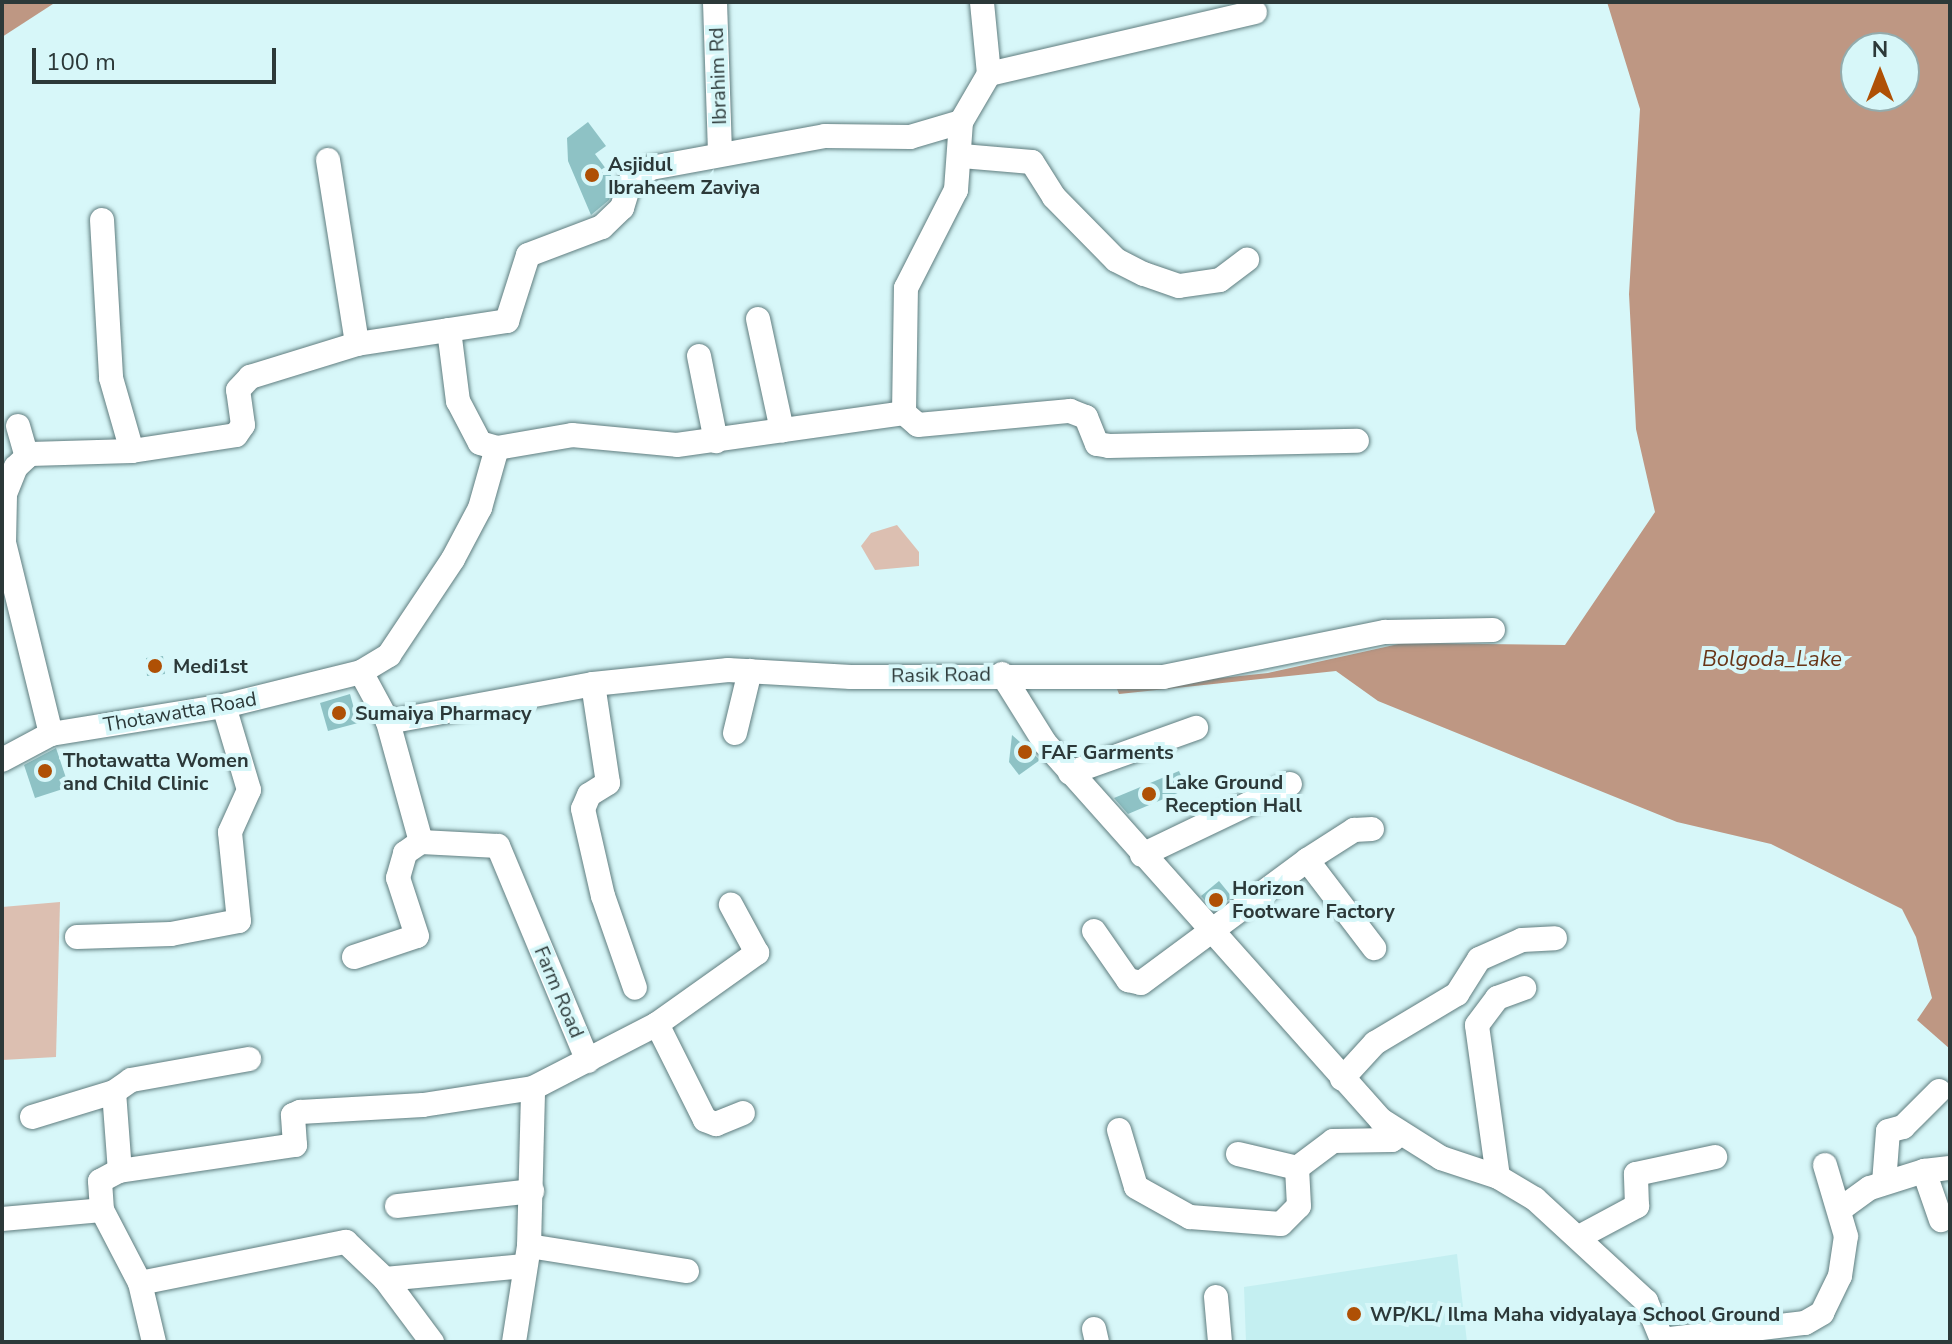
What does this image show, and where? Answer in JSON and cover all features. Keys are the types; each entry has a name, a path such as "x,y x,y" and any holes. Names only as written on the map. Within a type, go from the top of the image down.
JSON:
{"street":[{"name":"Ibrahim Rd","path":"715,2 720,151"},
{"path":"904,413 906,288 956,190 962,156 961,122 989,74 982,2"},
{"path":"989,74 1255,12"},
{"path":"27,457 132,451 236,435 243,425 238,390 250,377 357,344 507,321 528,255 602,227 622,208 630,182 651,168 720,151 825,136 910,137 961,122"},
{"path":"962,156 1032,162 1054,197 1116,260 1144,274 1179,286 1220,280 1247,260"},
{"path":"328,160 357,344"},
{"path":"102,220 111,378 132,451"},
{"path":"758,319 782,430"},
{"path":"449,330 458,401 480,443 497,448 572,435 677,445 904,413 918,425 1070,411 1086,417 1097,444 1109,446 1357,441"},
{"path":"699,356 716,441"},
{"path":"18,426 27,457 4,493 4,543 51,734"},
{"path":"354,957 417,936 398,878 405,853 421,842 388,722 361,672 389,655 453,559 480,508 497,448"},
{"name":"Rasik Road","path":"388,722 593,684 750,671 1190,676 1385,632 1493,630"},
{"path":"735,733 750,671"},
{"name":"Thotawatta Road","path":"2,760 51,734 224,706 361,672"},
{"path":"1002,674 1070,773 1211,928 1342,1079 1401,1133 1441,1158 1498,1177 1535,1199 1646,1301 1663,1341 1805,1323 1822,1313 1840,1276 1842,1208 1825,1165"},
{"path":"593,684 608,783 589,795 583,809 603,896 635,988"},
{"path":"77,937 171,934 239,921 230,832 249,790 224,706"},
{"path":"1070,773 1196,728"},
{"path":"1142,855 1290,784"},
{"path":"1094,931 1135,985 1307,860 1354,830 1372,829"},
{"name":"Farm Road","path":"120,1171 295,1145 293,1115 300,1112 423,1105 533,1088 588,1061 498,846 421,842"},
{"path":"1307,860 1374,948"},
{"path":"588,1061 657,1024 757,953 731,905"},
{"path":"1342,1079 1375,1043 1457,994 1479,959 1522,940 1555,938"},
{"path":"1498,1177 1477,1025 1497,998 1524,988"},
{"path":"657,1024 705,1120 716,1124 743,1113"},
{"path":"32,1117 114,1092 131,1080 249,1059"},
{"path":"514,1342 527,1256 532,1191 533,1088"},
{"path":"1884,1183 1888,1131 1903,1127 1939,1091"},
{"path":"114,1092 120,1171 100,1181 102,1210 140,1283 154,1342"},
{"path":"1119,1130 1136,1187 1190,1217 1281,1224 1299,1206 1297,1168"},
{"path":"1297,1168 1333,1141 1392,1140 1401,1133"},
{"path":"1238,1154 1297,1168"},
{"path":"1579,1237 1608,1216 1637,1206 1636,1174 1715,1157"},
{"path":"1842,1208 1884,1183 1924,1171 1950,1168"},
{"path":"1924,1171 1941,1220"},
{"path":"397,1206 532,1191"},
{"path":"2,1219 102,1210"},
{"path":"140,1283 337,1242 356,1248 385,1279 432,1342"},
{"path":"385,1279 527,1256 687,1271"},
{"path":"1216,1297 1220,1342"}],"shaded area":[{"path":"897,525 919,552 919,566 875,570 861,546 871,533"},
{"path":"60,902 56,1057 2,1060 2,907"},
{"name":"WP/KL/ Ilma Maha vidyalaya School Ground","path":"1457,1254 1467,1342 1246,1342 1244,1287"}],"water":[{"path":"2,2 56,2 2,37"},
{"name":"Bolgoda_Lake","path":"1607,2 1950,2 1950,1049 1917,1020 1932,998 1916,937 1902,909 1771,844 1677,822 1378,701 1336,671 1119,694 1117,689 1268,673 1403,643 1565,645 1655,512 1636,429 1629,294 1640,109"}],"building":[{"name":"Asjidul Ibraheem Zaviya","path":"588,122 606,146 595,154 615,181 609,200 591,215 568,161 567,138"},
{"name":"Medi1st","path":"163,656 165,674 147,676 146,658"},
{"name":"Sumaiya Pharmacy","path":"350,694 358,723 328,731 320,703"},
{"name":"FAF Garments","path":"1012,735 1040,760 1019,775 1009,762"},
{"name":"Thotawatta Women and Child Clinic","path":"56,748 69,787 35,798 24,765"},
{"name":"Lake Ground Reception Hall","path":"1179,771 1187,789 1128,814 1114,798"},
{"name":"Horizon Footware Factory","path":"1219,881 1232,897 1214,910 1201,896"}],"place":[{"name":"Asjidul Ibraheem Zaviya","path":"592,175"},
{"name":"Medi1st","path":"155,666"},
{"name":"Sumaiya Pharmacy","path":"339,713"},
{"name":"FAF Garments","path":"1025,752"},
{"name":"Thotawatta Women and Child Clinic","path":"45,771"},
{"name":"Lake Ground Reception Hall","path":"1149,794"},
{"name":"Horizon Footware Factory","path":"1216,900"},
{"name":"WP/KL/ Ilma Maha vidyalaya School Ground","path":"1354,1314"}]}
